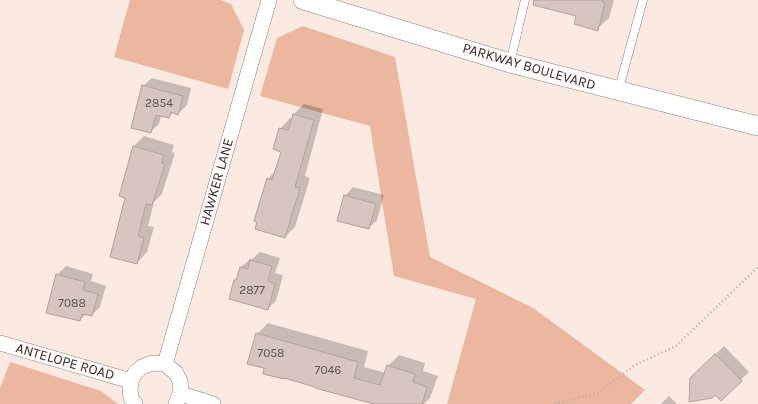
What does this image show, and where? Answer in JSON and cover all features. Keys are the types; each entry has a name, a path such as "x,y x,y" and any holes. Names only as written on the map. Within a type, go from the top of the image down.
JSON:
{"street":[{"name":"HAWKER LANE","path":"165,364 270,0"},
{"name":"PARKWAY BOULEVARD","path":"303,0 510,63 618,92 758,126"},
{"name":"ANTELOPE ROAD","path":"0,343 131,381"},
{"path":"135,404 131,398 131,381 135,372 152,363 165,364 176,373 180,381 178,399 213,404"}],"lane":[{"path":"510,63 525,0"},
{"path":"618,92 642,0"}],"path":[{"path":"555,404 598,393 635,365 676,346 758,267"}],"shaded area":[{"path":"130,0 220,0 231,4 244,30 228,89 114,57"},
{"path":"303,26 395,57 430,257 533,308 645,390 631,404 447,404 476,299 394,276 370,126 260,96 277,38"},
{"path":"10,362 101,391 118,404 0,404 0,388"}],"building":[{"path":"534,0 603,0 602,2 605,3 598,31 574,24 576,16 533,5"},
{"path":"142,85 183,96 178,115 171,112 169,118 156,115 151,133 131,128"},
{"path":"293,114 314,120 295,187 300,188 285,238 255,229 257,222 254,221 267,178 272,180 281,152 273,149 279,128 288,130"},
{"path":"133,146 164,155 162,163 165,164 152,205 146,204 138,236 144,238 137,264 110,257 125,198 119,196"},
{"path":"344,195 376,204 369,229 337,221"},
{"path":"250,260 272,266 268,281 275,284 268,310 229,299 234,280 236,280 240,267 248,269"},
{"path":"56,274 85,282 83,290 98,294 92,316 82,314 80,321 46,313"},
{"path":"256,333 358,362 354,378 380,385 387,365 415,374 413,382 427,387 422,404 374,404 284,378 263,374 264,368 247,364"},
{"path":"715,354 742,381 721,401 715,395 712,398 689,402 690,378"}]}
